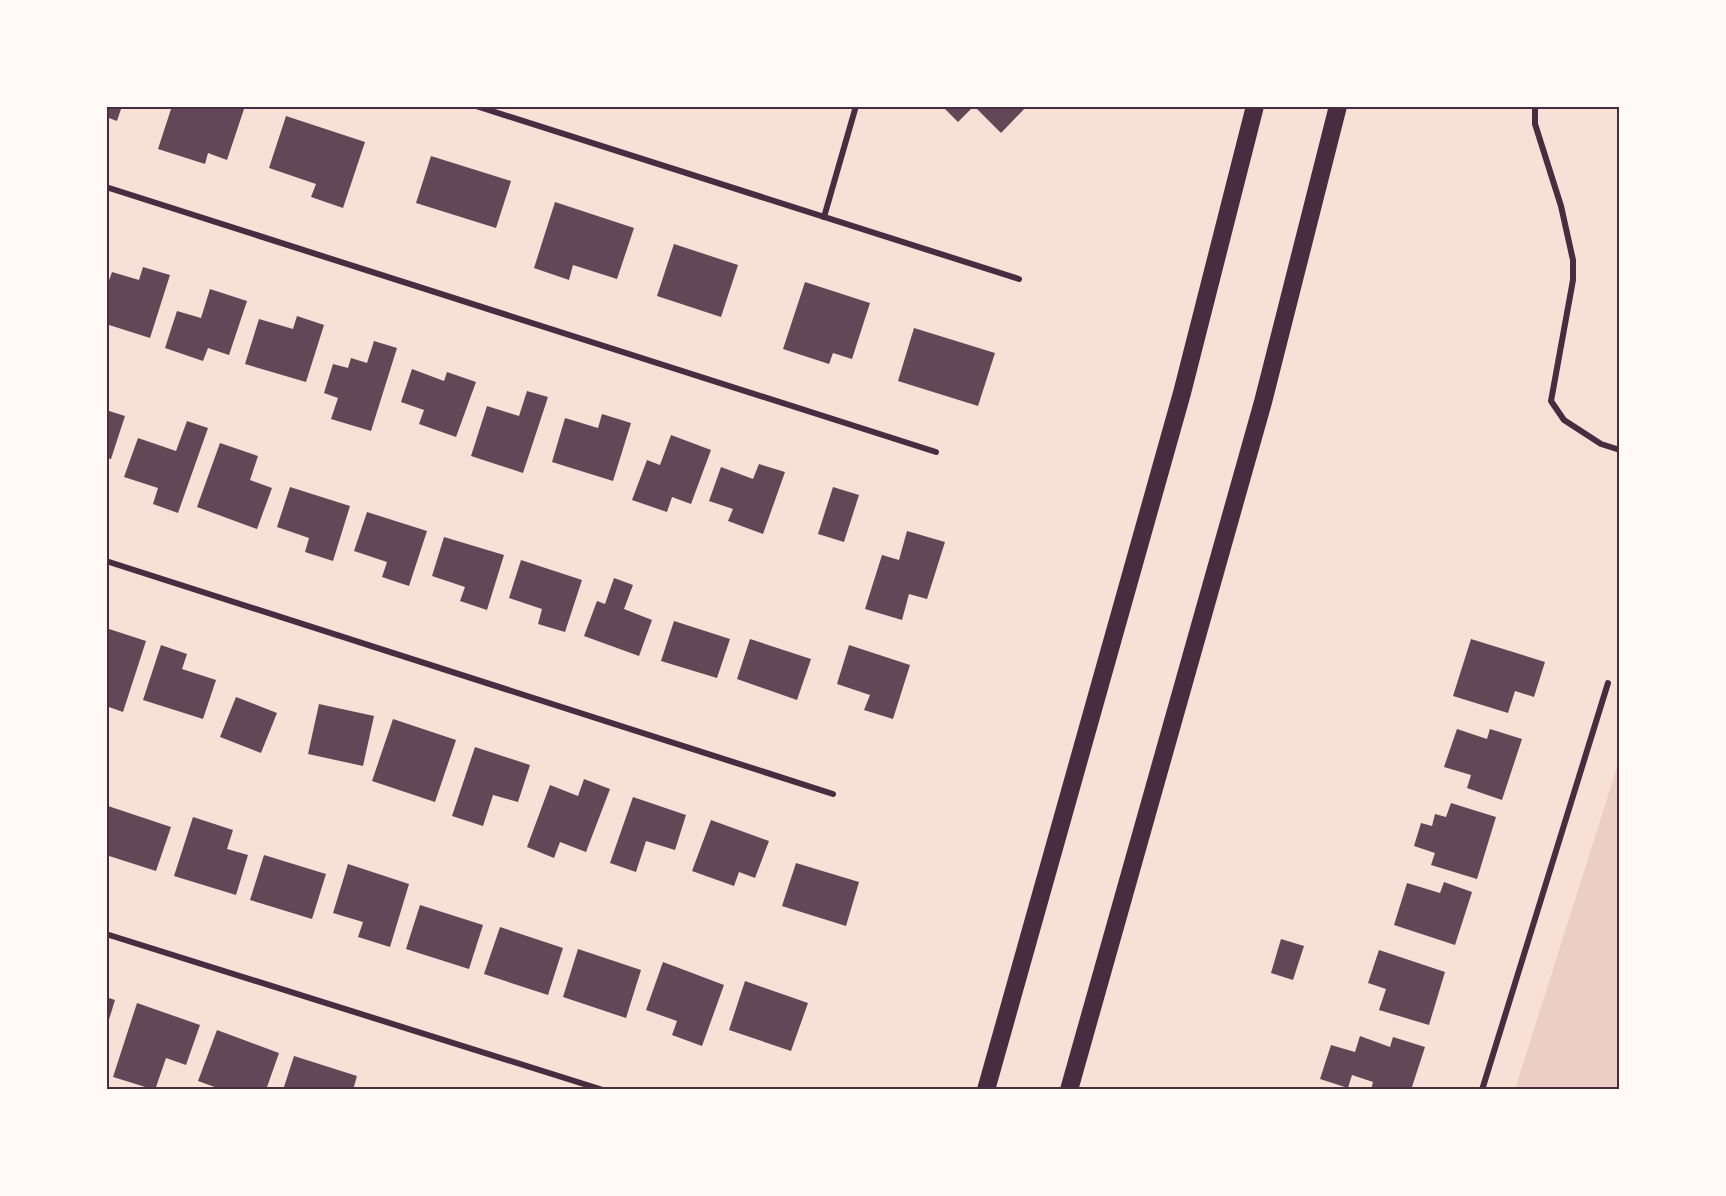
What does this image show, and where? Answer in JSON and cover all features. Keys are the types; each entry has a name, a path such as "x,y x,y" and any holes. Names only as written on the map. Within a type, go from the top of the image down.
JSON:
{"highway":[{"path":"986,1089 1179,405 1255,106"},
{"path":"1069,1089 1263,402 1338,106"}],"street":[{"path":"476,106 1019,279"},
{"path":"824,217 856,106"},
{"path":"1534,106 1535,124 1561,206 1573,260 1573,280 1551,401 1564,420 1601,444 1620,450"},
{"path":"106,188 936,452"},
{"path":"106,561 833,794"},
{"path":"1482,1089 1608,684"},
{"path":"106,934 603,1089"}],"shaded area":[{"path":"1619,761 1619,1089 1515,1089"}],"building":[{"path":"106,106 122,106 117,121 106,117"},
{"path":"172,106 245,106 227,160 208,153 205,164 158,149"},
{"path":"942,106 974,106 958,122"},
{"path":"974,106 1027,106 1001,133"},
{"path":"286,116 365,142 343,208 311,197 316,184 269,168"},
{"path":"431,156 511,181 496,228 416,203"},
{"path":"555,202 634,228 617,279 573,265 569,280 534,268"},
{"path":"674,244 738,265 721,317 657,296"},
{"path":"143,267 170,275 150,338 106,324 106,289 112,272 139,280"},
{"path":"805,282 870,303 852,359 833,353 829,364 783,349"},
{"path":"210,289 247,301 229,355 208,348 203,361 165,348 177,311 201,318"},
{"path":"297,316 324,325 306,382 245,364 259,319 293,329"},
{"path":"914,328 995,353 978,406 898,381"},
{"path":"374,341 397,348 371,431 331,419 338,398 324,393 333,364 348,368 351,358 367,363"},
{"path":"412,369 444,381 447,372 476,382 456,437 419,424 424,410 401,402"},
{"path":"527,391 548,397 523,473 471,456 487,406 519,416"},
{"path":"106,410 125,416 111,459 106,458"},
{"path":"602,414 631,423 613,481 552,462 565,418 598,428"},
{"path":"187,421 208,428 178,513 153,504 158,488 124,477 138,438 176,451"},
{"path":"671,435 711,450 691,504 672,497 667,512 632,500 647,460 660,465"},
{"path":"220,443 258,456 250,480 272,488 257,529 197,507"},
{"path":"759,464 785,472 763,534 728,521 733,509 709,501 721,467 753,479"},
{"path":"290,487 350,506 333,561 305,552 309,538 277,527"},
{"path":"833,487 859,495 844,542 818,534"},
{"path":"367,512 427,531 409,586 382,577 387,562 354,551"},
{"path":"907,531 945,542 927,599 909,594 902,620 865,609 882,555 899,560"},
{"path":"444,537 504,555 487,610 460,601 465,587 432,576"},
{"path":"521,560 582,580 565,632 538,624 542,609 509,598"},
{"path":"614,578 633,585 624,609 652,620 639,656 584,636 597,601 605,604"},
{"path":"674,621 730,639 717,678 661,661"},
{"path":"106,628 146,641 123,712 106,706"},
{"path":"750,639 811,659 797,700 737,679"},
{"path":"1471,639 1545,662 1534,697 1515,691 1508,713 1453,696"},
{"path":"161,645 187,654 182,669 216,680 203,719 143,700"},
{"path":"849,645 910,665 893,719 864,710 870,695 837,684"},
{"path":"236,697 277,713 261,753 220,737"},
{"path":"319,704 374,716 363,766 308,754"},
{"path":"393,719 456,740 435,802 372,781"},
{"path":"1457,729 1487,739 1490,729 1522,739 1502,800 1467,788 1471,775 1444,767"},
{"path":"475,747 530,765 518,802 493,795 483,826 452,816"},
{"path":"584,779 610,789 586,852 560,842 554,858 527,847 550,785 578,796"},
{"path":"633,797 686,815 675,850 646,841 636,872 610,863"},
{"path":"1451,803 1496,817 1477,879 1431,865 1435,853 1414,846 1421,823 1432,826 1435,814 1446,817"},
{"path":"108,806 171,827 156,871 106,855"},
{"path":"193,817 233,830 227,849 248,855 236,895 174,876"},
{"path":"711,820 769,841 755,878 739,872 734,886 692,871"},
{"path":"264,855 326,874 312,919 250,900"},
{"path":"796,863 859,882 846,926 782,906"},
{"path":"348,864 409,884 390,947 358,937 363,922 333,913"},
{"path":"1444,882 1472,892 1455,945 1394,925 1407,883 1440,893"},
{"path":"420,905 483,925 469,969 406,949"},
{"path":"500,927 563,948 548,995 484,974"},
{"path":"1281,939 1304,946 1293,980 1271,973"},
{"path":"578,949 641,970 626,1018 563,997"},
{"path":"1379,950 1445,972 1429,1025 1379,1010 1386,989 1368,983"},
{"path":"663,962 724,985 702,1046 672,1035 677,1021 646,1010"},
{"path":"745,981 808,1003 791,1051 729,1030"},
{"path":"106,997 115,1000 107,1026 106,1026"},
{"path":"137,1003 200,1025 186,1065 166,1058 155,1090 113,1077"},
{"path":"217,1030 279,1053 266,1090 223,1090 198,1081"},
{"path":"1360,1036 1390,1047 1393,1037 1425,1047 1411,1090 1371,1090 1373,1082 1352,1075 1348,1088 1320,1079 1331,1045 1355,1052"},
{"path":"294,1056 357,1076 353,1090 283,1090"}]}
